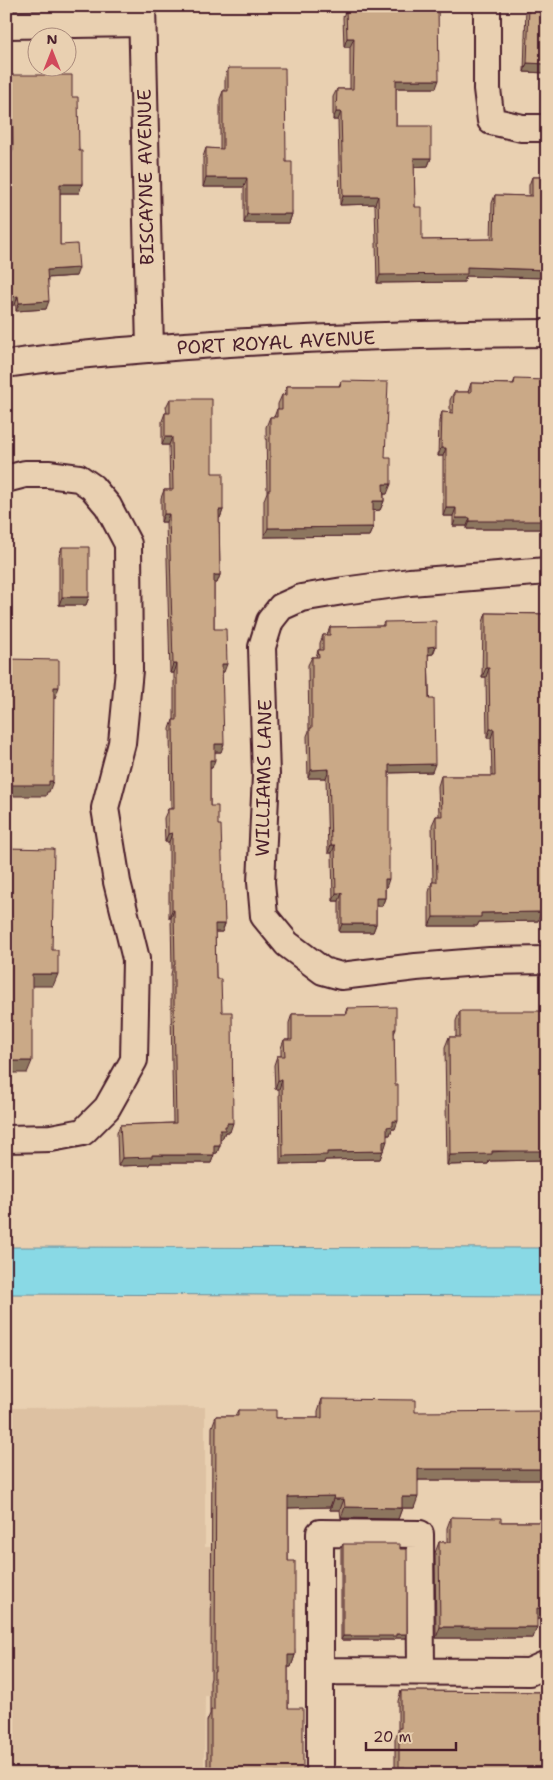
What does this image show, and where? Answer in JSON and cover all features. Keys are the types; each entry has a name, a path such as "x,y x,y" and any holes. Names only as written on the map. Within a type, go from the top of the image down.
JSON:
{"street":[{"path":"487,6 487,89 490,121 522,128 547,128"},
{"path":"6,25 142,15"},
{"name":"BISCAYNE AVENUE","path":"142,15 150,349"},
{"name":"PORT ROYAL AVENUE","path":"6,364 150,349 280,340 422,334 547,333"},
{"path":"6,479 25,474 48,474 79,478 92,487 108,506 128,544 129,670 122,743 105,808 116,882 136,959 134,1060 107,1108 83,1132 51,1138 6,1139"},
{"name":"WILLIAMS LANE","path":"547,571 410,582 343,591 301,598 281,607 270,621 262,647 266,775 261,882 264,916 287,944 323,971 341,976 490,961 547,960"},
{"path":"320,1774 320,1532 420,1534 421,1670"},
{"path":"320,1670 529,1672 547,1664"}],"shaded area":[{"path":"205,1407 205,1547 211,1547 211,1696 205,1696 204,1774 6,1774 6,1408"}],"water":[{"path":"6,1247 547,1248 547,1296 6,1294"}],"building":[{"path":"355,6 438,6 439,80 396,80 396,126 431,126 431,158 414,158 415,207 422,207 422,240 494,239 495,195 532,196 532,177 547,177 547,270 467,267 467,274 380,275 378,196 343,196 341,112 336,112 337,89 353,89 354,38 347,38 346,9 355,8"},
{"path":"529,6 547,6 547,64 527,63"},
{"path":"228,68 285,68 286,162 292,162 292,214 247,214 247,178 206,178 206,148 223,149 223,91 228,91"},
{"path":"12,75 28,75 28,78 72,78 72,97 78,97 79,151 82,151 82,184 60,184 60,245 77,244 79,268 47,270 49,301 19,303 18,296 6,298 7,151 13,151"},
{"path":"515,379 547,380 547,515 545,515 545,521 470,521 470,518 456,518 456,508 446,508 446,448 441,448 442,412 453,413 454,392 471,392 471,383 514,384"},
{"path":"341,381 388,382 385,458 391,458 391,484 383,484 384,501 373,501 373,527 268,528 270,417 277,417 277,409 282,409 282,395 287,395 287,386 340,386"},
{"path":"170,399 212,399 212,473 223,473 223,510 219,510 220,575 214,575 214,629 226,629 227,664 222,664 224,744 215,744 215,760 210,760 210,806 218,806 218,825 221,825 225,924 215,924 216,979 221,979 222,1012 232,1012 233,1123 227,1123 225,1130 220,1130 220,1145 214,1145 214,1155 152,1155 152,1157 122,1158 120,1125 176,1123 174,910 172,910 172,833 168,834 168,809 174,809 173,720 177,720 177,664 173,664 169,514 164,514 164,490 173,490 172,437 165,437 165,413 170,413"},
{"path":"62,547 89,547 89,597 62,597"},
{"path":"486,613 547,614 547,886 541,886 541,912 481,913 481,917 433,917 432,882 437,882 436,816 442,816 441,776 495,776 494,729 490,729 489,668 486,668"},
{"path":"436,621 436,646 428,647 429,699 434,699 435,764 389,765 389,879 385,879 385,898 376,898 376,924 342,924 342,893 336,893 335,845 331,845 329,769 311,770 312,657 319,657 318,650 323,650 323,635 330,635 330,627 384,626 384,622"},
{"path":"6,659 59,660 59,687 54,687 53,781 49,781 49,785 6,785"},
{"path":"6,848 54,849 52,950 58,950 58,974 32,974 32,1061 6,1061"},
{"path":"396,1007 396,1029 394,1029 395,1085 398,1085 398,1121 393,1121 393,1126 387,1127 387,1141 383,1141 383,1151 327,1152 327,1155 283,1156 282,1080 278,1080 277,1056 285,1056 284,1040 292,1040 292,1014 347,1014 347,1008"},
{"path":"460,1011 547,1011 547,1151 492,1151 492,1154 450,1155 449,1037 460,1037"},
{"path":"322,1399 415,1400 415,1412 547,1411 547,1469 418,1469 418,1497 402,1497 402,1508 345,1507 344,1499 334,1499 334,1496 288,1497 288,1561 295,1561 295,1655 288,1655 288,1708 303,1708 303,1773 226,1774 226,1768 211,1768 211,1710 214,1710 215,1671 216,1416 238,1416 238,1410 276,1410 276,1418 322,1418"},
{"path":"451,1517 501,1518 501,1522 547,1522 547,1608 537,1608 537,1627 440,1627 439,1542 451,1542"},
{"path":"343,1544 400,1544 400,1549 407,1549 407,1634 396,1634 396,1636 343,1636"},
{"path":"401,1691 547,1692 547,1774 405,1774 405,1767 399,1767"}]}
